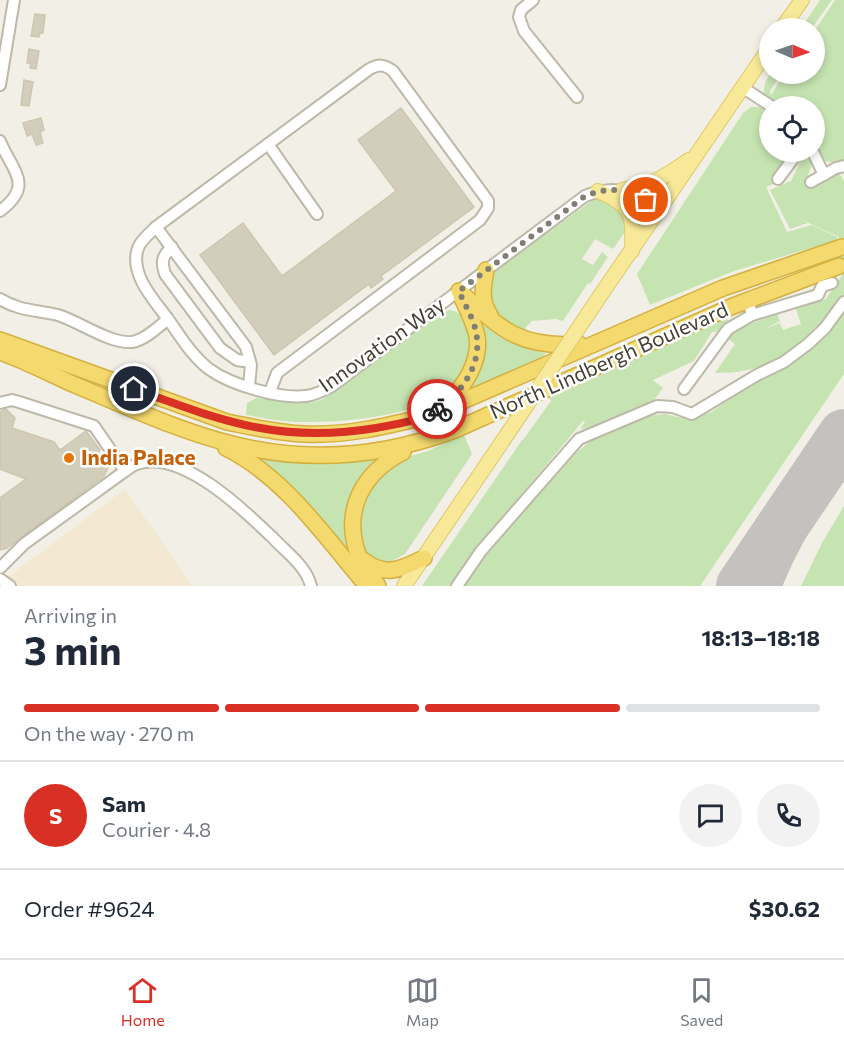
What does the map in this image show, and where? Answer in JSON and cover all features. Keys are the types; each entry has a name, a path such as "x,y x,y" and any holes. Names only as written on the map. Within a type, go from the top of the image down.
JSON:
{"highway":[{"name":"North Lindbergh Boulevard","path":"0,340 227,422 266,430 305,434 348,433 390,426 428,416 723,288 842,247"},
{"name":"North Lindbergh Boulevard","path":"0,354 16,357 73,384 199,434 250,448 293,455 324,456 391,450 456,430 748,300 839,266"},
{"path":"486,270 483,301 487,312 497,325"},
{"path":"459,291 497,325 518,338 558,346 600,341"},
{"path":"428,416 456,394 472,368 477,352 474,325 459,291"},
{"path":"0,328 31,351"},
{"path":"199,434 255,465 279,486 367,586"},
{"path":"378,586 359,556 353,537 356,501 376,470 388,460 422,442"},
{"path":"359,556 373,568 393,570 424,558"}],"main road":[{"path":"789,18 802,0"},
{"path":"404,586 759,63"},
{"path":"622,190 650,185 696,156"},
{"path":"598,191 623,203 630,213 633,227 632,251"}],"street":[{"path":"0,85 14,0"},
{"path":"533,0 521,10 520,23 577,97"},
{"name":"Innovation Way","path":"276,393 277,373 480,220 488,208 488,201 393,71 387,66 375,65 156,227 138,248 136,264 142,282 195,355 210,369 228,379 276,393 304,396 318,393 332,387 585,196 598,191 622,190 631,192 660,209"},
{"path":"742,87 759,98"},
{"path":"0,141 16,171 19,188 12,202 0,211"},
{"path":"268,144 317,214"},
{"path":"778,179 791,162"},
{"path":"818,162 824,175"},
{"path":"811,182 844,166"},
{"path":"156,227 246,347 250,362 249,386"},
{"path":"172,247 164,255 162,264 165,274 220,348 237,360 250,362"},
{"path":"684,389 728,329 752,315 818,295 822,286 832,283"},
{"path":"0,299 11,306 57,315 117,340 132,342 143,338 168,319"},
{"path":"748,300 752,315"},
{"path":"457,586 481,551 579,439 657,406 673,407 692,414 757,375 784,362 825,328 844,302"},
{"path":"0,404 12,400 94,426 125,471"},
{"path":"2,561 125,471 137,464 159,462 182,468 208,482 256,522 290,555 306,572 311,586"},
{"path":"0,579 9,586"}],"shaded area":[{"path":"125,489 193,586 0,586 0,583"}],"green space":[{"path":"820,0 832,0 819,18 808,18"},
{"path":"835,0 844,0 844,161 836,163 825,161 825,96 765,96 764,92 765,84 775,84 770,91 771,95 778,84 825,84 825,18 823,18"},
{"path":"751,107 759,107 759,162 786,162 777,174 773,175 773,184 766,187 787,232 812,225 837,237 838,240 734,271 650,305 637,274 743,113"},
{"path":"800,162 811,162 806,180 809,186 838,171 844,181 844,254 839,237 796,217 808,223 790,229 770,190 791,181"},
{"path":"598,199 614,203 623,216 625,232 613,249 595,239 582,259 593,265 602,252 608,257 590,284 588,283 563,321 556,319 532,321 525,331 508,323 501,317 491,301 489,282 492,273 590,202"},
{"path":"844,254 844,295 812,335 791,351 789,350 764,365 745,371 715,373 735,344 727,338 736,330 777,313 780,321 765,329 780,323 783,330 801,324 796,309 826,299 842,275 837,256"},
{"path":"844,309 844,374 700,586 462,586 474,568 566,461 592,440 649,416 665,414 695,418 711,412 773,370"},
{"path":"450,310 463,318 469,333 470,345 458,381 442,396 404,411 360,419 294,422 246,415 247,403 256,398 308,403 322,400 427,322"},
{"path":"475,311 507,338 525,348 546,353 541,359 467,389"},
{"path":"727,318 728,321 716,332 712,332 694,361 653,380 663,388 653,401 591,428 580,429 585,422 583,421 471,555 450,586 422,586 551,401 550,398"},
{"path":"464,435 472,454 405,554 384,565 372,560 360,540 359,517 373,481 400,459 428,451"},
{"path":"245,453 305,463 377,459 359,481 347,506 344,520 345,533 354,560"},
{"path":"844,506 844,586 801,586 823,541"}],"building":[{"path":"35,14 45,15 43,33 40,33 39,37 31,36"},
{"path":"29,49 39,51 36,69 30,68 31,63 27,63"},
{"path":"24,80 33,82 29,106 21,105"},
{"path":"401,108 474,207 381,276 383,279 371,288 369,284 274,355 200,255 243,223 282,276 396,191 358,140"},
{"path":"41,118 44,130 40,132 43,143 36,145 32,134 27,136 23,123"},
{"path":"6,409 15,418 12,428 54,442 60,450 86,431 109,466 104,476 7,548 0,550 0,498 26,479 0,469 0,412"}],"taxiway":[{"path":"771,586 844,439"}],"runway":[{"path":"742,586 844,435"}],"way so far":[{"path":"437,409 456,394 464,383 477,352 474,325 459,291 585,196 609,189 631,192 646,200"}],"place":[{"name":"India Palace","path":"69,458"}],"route":[{"path":"134,389 227,422 266,430 305,434 348,433 390,426 428,416 437,409"}]}
